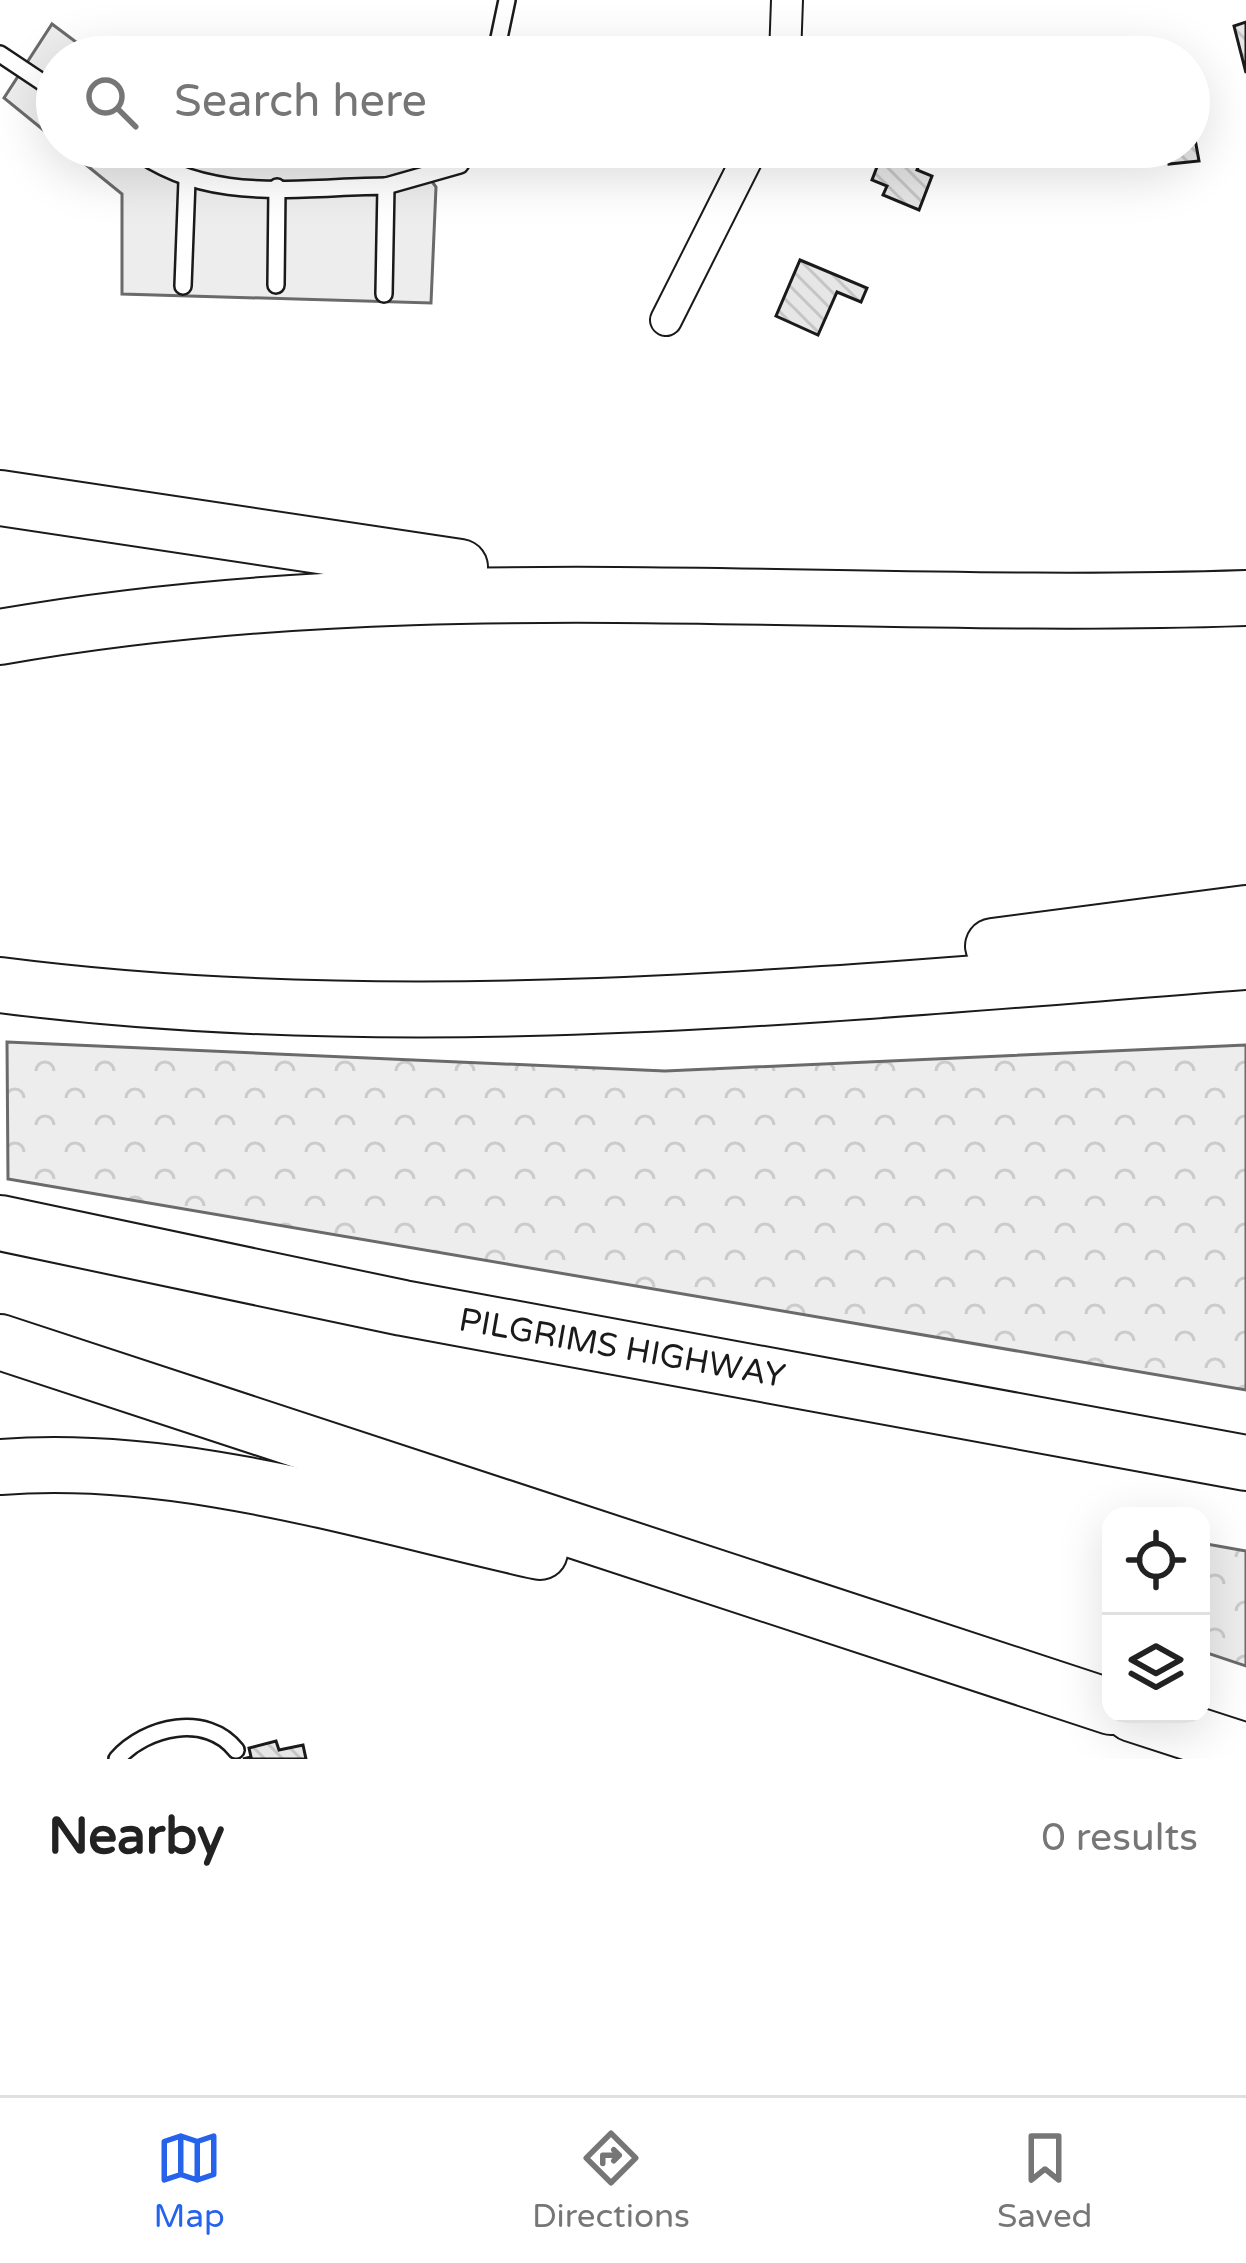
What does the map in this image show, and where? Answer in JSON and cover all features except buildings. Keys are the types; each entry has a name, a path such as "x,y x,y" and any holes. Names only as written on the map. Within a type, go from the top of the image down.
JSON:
{"highway":[{"path":"0,497 445,565 731,595"},
{"path":"0,637 163,614 352,596 471,592 979,604 1246,598"},
{"path":"809,994 992,946 1246,913"},
{"path":"0,985 136,999 444,1007 809,994 1246,962"},
{"name":"PILGRIMS HIGHWAY","path":"0,1223 404,1308 1246,1463"},
{"path":"0,1342 1102,1704"},
{"path":"0,1467 104,1466 226,1483 701,1588 932,1649"},
{"path":"1159,1723 1238,1749"}],"street":[{"path":"786,36 787,0"},
{"path":"666,320 742,168"}],"lane":[{"path":"499,36 507,0"},
{"path":"0,54 36,78"},
{"path":"158,168 210,188 386,186 449,168"},
{"path":"184,286 187,180"},
{"path":"384,294 386,186"},
{"path":"276,285 277,187"},
{"path":"117,1759 132,1742 196,1725 223,1733 236,1750"}],"shaded area":[{"path":"52,24 68,36 44,36"},
{"path":"36,49 36,124 4,98"},
{"path":"90,168 422,168 436,187 431,303 122,294 122,194"}],"green space":[{"path":"7,1042 665,1071 1246,1045 1246,1390 8,1179"},
{"path":"1210,1545 1246,1551 1246,1666 1210,1654"}]}
